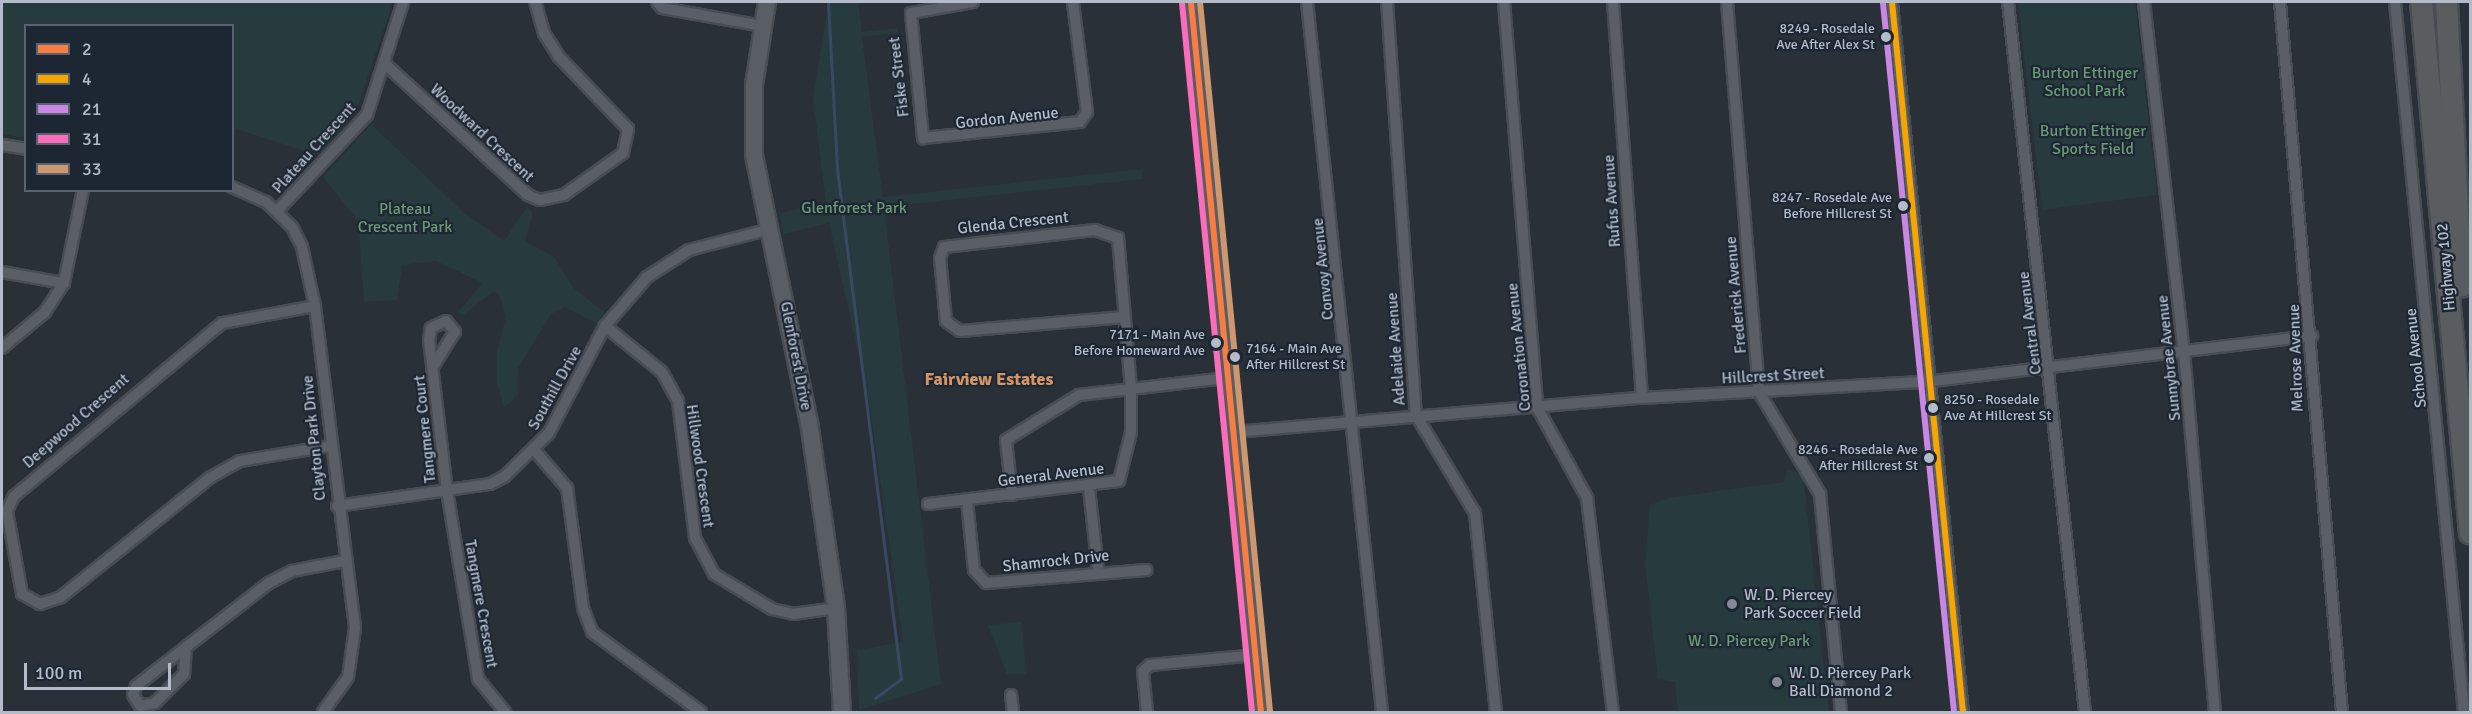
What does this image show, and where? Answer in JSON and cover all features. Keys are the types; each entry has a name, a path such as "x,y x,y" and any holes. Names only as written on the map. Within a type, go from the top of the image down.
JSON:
{"highway":[{"path":"2408,2 2444,351 2461,432"},
{"name":"Highway 102","path":"2421,2 2470,533"},
{"name":"Highway 102","path":"2433,2 2470,382"},
{"path":"2446,2 2461,286"}],"street":[{"name":"Plateau Crescent","path":"278,210 367,115 402,2"},
{"name":"Woodward Crescent","path":"384,63 528,195 540,200 564,195 623,153 628,129 559,57 544,33 535,2"},
{"path":"657,2 662,8 763,26"},
{"name":"Glenforest Drive","path":"766,2 752,124 770,229 809,422 836,608 842,712"},
{"name":"Fiske Street","path":"923,138 910,13 974,2"},
{"name":"Gordon Avenue","path":"923,138 1069,127 1087,112 1073,2"},
{"path":"1191,2 1261,712"},
{"name":"Convoy Avenue","path":"1307,2 1354,421 1382,712"},
{"name":"Adelaide Avenue","path":"1387,2 1416,415 1474,513 1496,712"},
{"name":"Coronation Avenue","path":"1504,2 1537,407 1581,485 1591,516 1613,712"},
{"name":"Rufus Avenue","path":"1613,2 1642,398"},
{"name":"Frederick Avenue","path":"1727,2 1759,392 1820,494 1840,712"},
{"path":"1892,2 1933,381 1963,712"},
{"name":"Central Avenue","path":"2008,2 2051,368 2085,712"},
{"name":"Sunnybrae Avenue","path":"2144,2 2184,352 2215,712"},
{"name":"Melrose Avenue","path":"2280,2 2312,336 2314,426 2342,712"},
{"name":"School Avenue","path":"2395,2 2464,712"},
{"path":"2,145 24,149"},
{"path":"234,188 278,210"},
{"path":"2,348 45,312 64,283 83,192"},
{"name":"Clayton Park Drive","path":"278,210 302,247 315,306 337,506 355,628 352,662 343,689 323,712"},
{"name":"Southill Drive","path":"337,506 490,484 536,452 605,327 664,263 709,243 770,229"},
{"name":"Glenda Crescent","path":"1124,317 960,331 946,321 939,258 944,247 954,244 1108,231 1118,238 1131,390"},
{"path":"2,272 64,283"},
{"name":"Deepwood Crescent","path":"315,306 222,323 14,496 7,511 22,594 40,604 61,597 211,477 240,461 330,447"},
{"name":"Hillwood Crescent","path":"605,327 639,350 662,372 678,401 695,538 708,567 743,596 772,609 793,614 836,608"},
{"name":"Hillcrest Street","path":"1233,432 1642,398 1933,381 2312,336"},
{"name":"Tangmere Court","path":"434,365 447,491"},
{"path":"1012,495 1006,440 1010,434 1041,422 1079,395 1227,378"},
{"name":"General Avenue","path":"928,504 1089,488 1123,478 1131,390"},
{"path":"536,452 567,488 583,608 592,632 701,712"},
{"path":"1089,488 1098,570"},
{"name":"Tangmere Crescent","path":"447,491 478,679 505,712"},
{"name":"Shamrock Drive","path":"967,501 974,570 986,584 1098,570 1146,570"},
{"path":"186,647 184,674 155,703 140,706 133,695 136,686 268,583 292,571 344,561"},
{"path":"1147,712 1143,671 1150,665 1255,655"},
{"path":"1011,696 1013,712"}],"green space":[{"path":"2,2 393,2 359,103 332,144 317,155 234,128 234,24 24,24 24,138 2,134"},
{"name":"Glenforest Park","path":"829,2 858,2 862,32 897,28 897,33 862,37 883,197 1142,169 1142,179 884,207 941,684 859,710 857,650 903,642 869,401 829,223 784,234 780,213 826,203 813,98"},
{"name":"Burton Ettinger School Park","path":"2018,2 2135,2 2157,195 2042,210"},
{"name":"Plateau Crescent Park","path":"371,124 464,213 504,241 527,207 533,212 525,241 554,257 574,288 604,312 598,324 565,307 551,314 518,368 519,394 504,408 497,382 497,352 506,316 499,294 494,291 463,315 458,312 483,283 436,261 402,265 397,300 364,302 358,221 323,177"},
{"name":"W. D. Piercey Park","path":"1787,469 1803,474 1829,712 1678,712 1675,682 1658,679 1645,563 1650,505 1668,498 1784,482"},
{"path":"1022,622 1026,674 1007,674 988,625"}],"waterway":[{"path":"828,2 837,169 901,679 875,698"}],"transit line":[{"name":"2","path":"1191,2 1261,712"},
{"name":"33","path":"1200,2 1270,711"},
{"name":"4","path":"1892,2 1963,712"},
{"name":"31","path":"1182,3 1252,712"},
{"name":"21","path":"1883,3 1954,712"}],"place":[{"name":"8249 - Rosedale Ave After Alex St","path":"1886,37"},
{"name":"8247 - Rosedale Ave Before Hillcrest St","path":"1903,206"},
{"name":"7171 - Main Ave Before Homeward Ave","path":"1216,343"},
{"name":"7164 - Main Ave After Hillcrest St","path":"1235,357"},
{"name":"8250 - Rosedale Ave At Hillcrest St","path":"1933,408"},
{"name":"8246 - Rosedale Ave After Hillcrest St","path":"1929,458"},
{"name":"W. D. Piercey Park Soccer Field","path":"1732,604"},
{"name":"W. D. Piercey Park Ball Diamond 2","path":"1777,682"}],"district":[{"name":"Fairview Estates","path":"989,379"}],"park label":[{"name":"Burton Ettinger Sports Field","path":"2093,140"}]}
